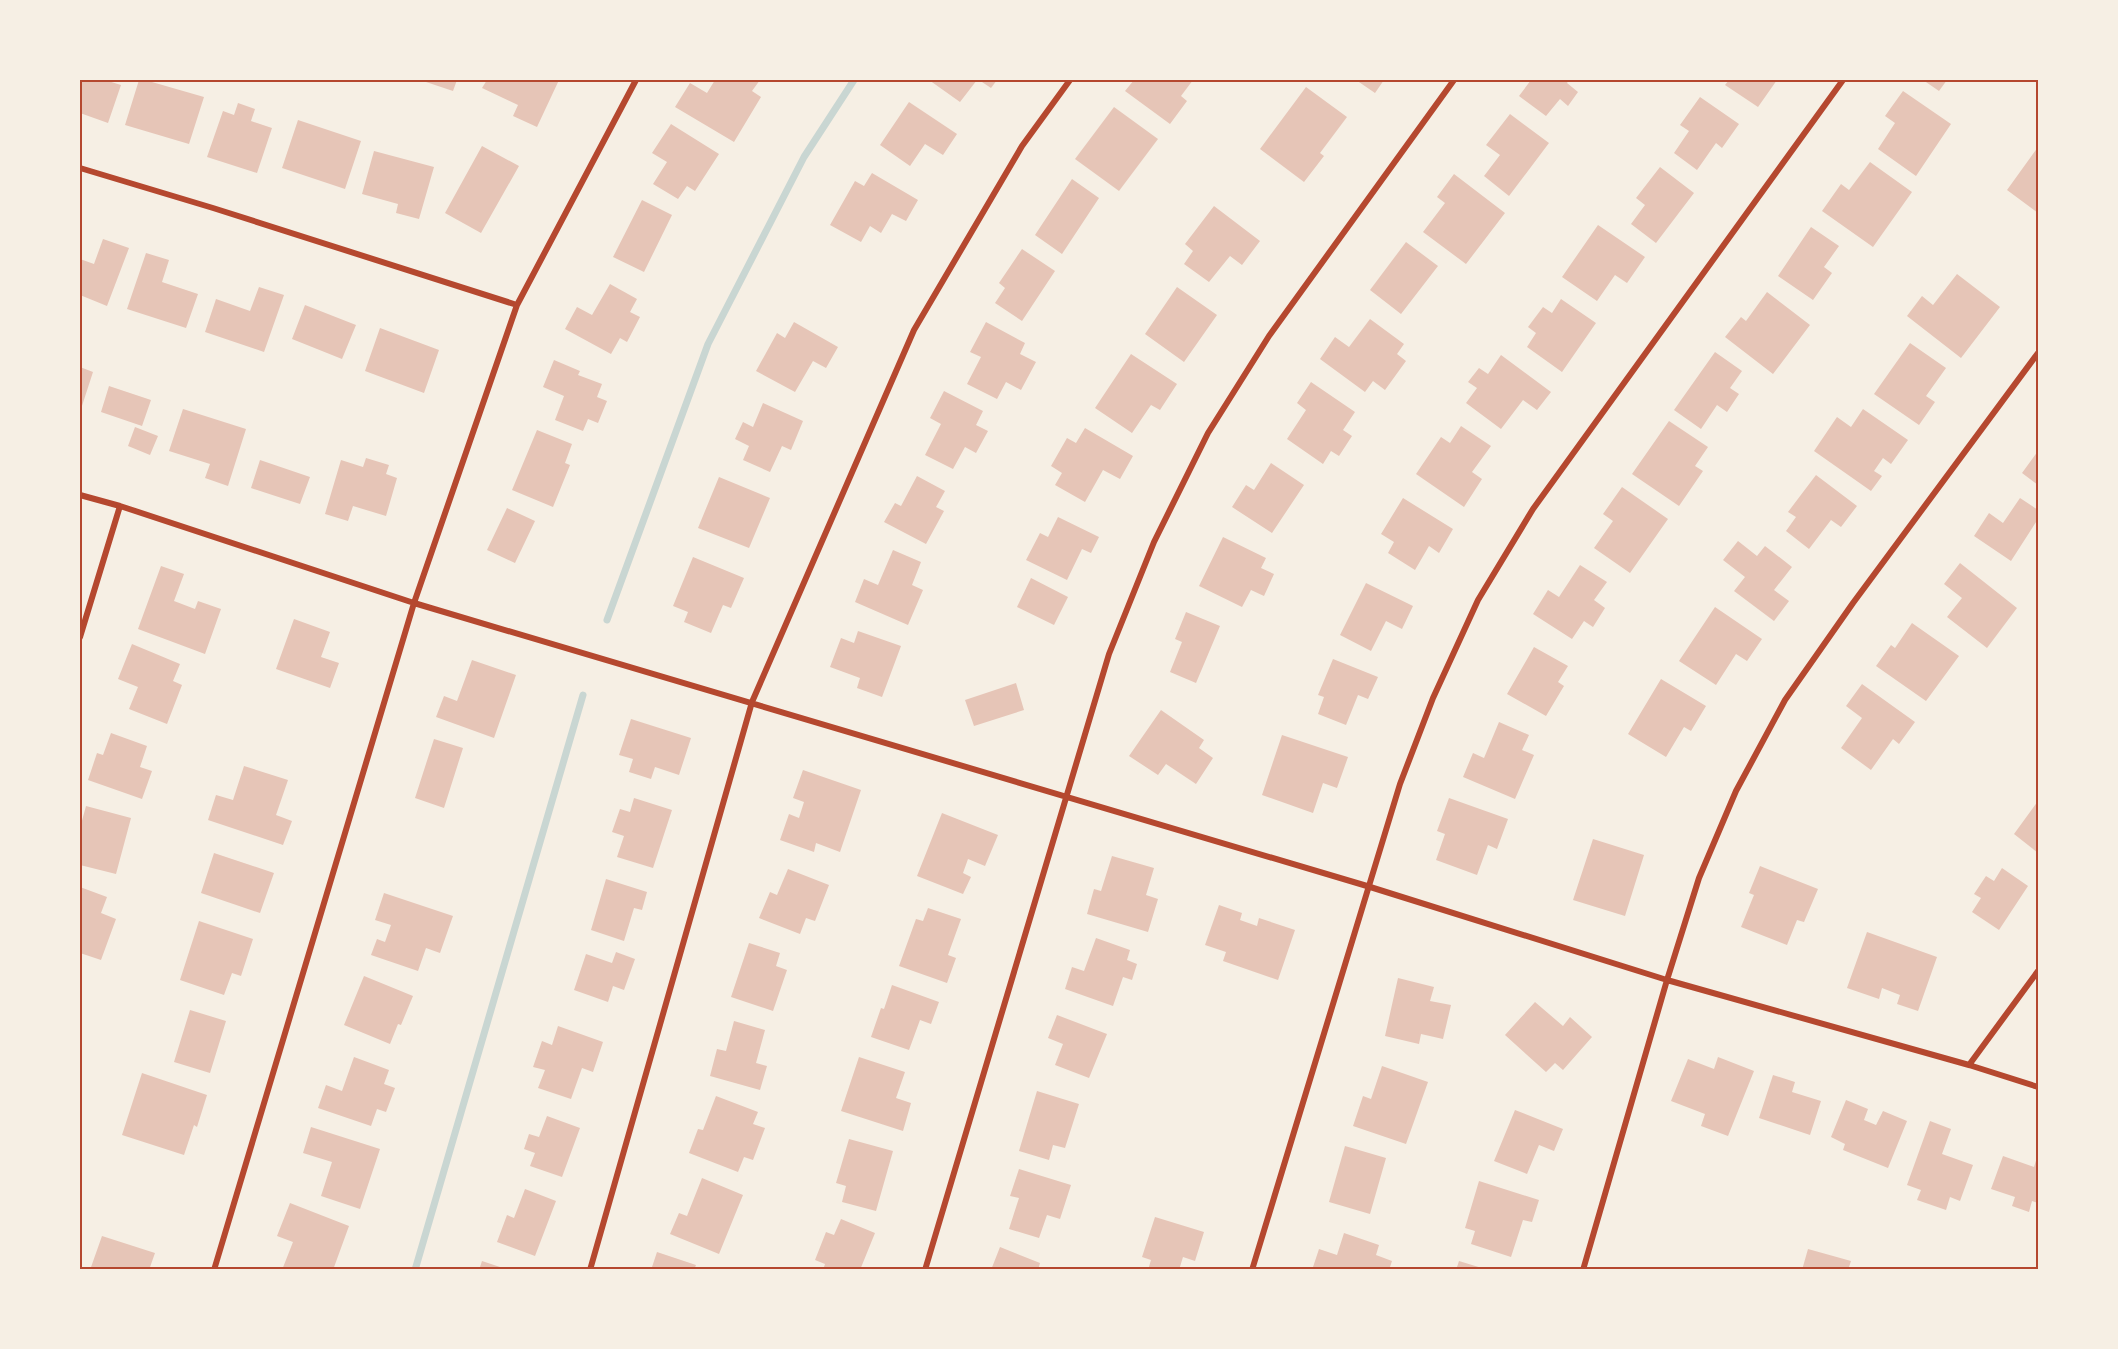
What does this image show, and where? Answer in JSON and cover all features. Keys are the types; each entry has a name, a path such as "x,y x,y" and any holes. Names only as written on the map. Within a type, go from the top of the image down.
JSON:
{"street":[{"path":"214,1269 414,603 517,305 636,80"},
{"path":"590,1269 752,702 914,330 1022,146 1070,80"},
{"path":"925,1269 1109,654 1154,542 1208,434 1269,336 1454,80"},
{"path":"1252,1269 1400,784 1433,698 1478,600 1533,509 1843,80"},
{"path":"80,168 517,305"},
{"path":"1583,1269 1699,878 1736,791 1785,700 1853,603 2038,353"},
{"path":"80,495 120,506 414,603 1367,886 1667,980 1969,1065 2038,1087"},
{"path":"80,637 120,506"},
{"path":"1969,1065 2038,970"}],"building":[{"path":"80,80 105,80 121,85 108,123 80,113"},
{"path":"139,80 204,97 189,144 125,125"},
{"path":"420,80 457,80 453,91"},
{"path":"487,80 559,80 537,127 513,116 518,105 482,88"},
{"path":"715,80 760,80 752,91 761,97 734,142 675,107 690,83 707,93"},
{"path":"929,80 977,80 960,102"},
{"path":"979,80 997,80 991,88"},
{"path":"1134,80 1193,80 1181,96 1187,101 1170,124 1125,91"},
{"path":"1356,80 1384,80 1375,93"},
{"path":"1531,80 1569,80 1567,83 1578,92 1568,106 1560,99 1546,116 1519,96"},
{"path":"1729,80 1777,80 1758,107 1725,85"},
{"path":"1923,80 1947,80 1939,91"},
{"path":"1306,87 1347,117 1320,153 1324,156 1304,182 1260,149"},
{"path":"1903,91 1951,124 1916,176 1878,149 1895,123 1885,116"},
{"path":"1700,97 1739,124 1722,148 1716,143 1697,170 1674,153 1689,131 1680,125"},
{"path":"909,102 957,134 943,155 925,144 910,166 880,145"},
{"path":"238,103 255,109 251,121 272,128 257,173 207,157 223,111 234,115"},
{"path":"1114,107 1158,139 1119,191 1075,159"},
{"path":"1510,114 1549,143 1509,196 1484,176 1500,155 1486,145"},
{"path":"298,120 361,141 345,189 282,168"},
{"path":"671,124 719,154 695,191 687,186 678,199 653,184 667,162 652,153"},
{"path":"482,146 519,166 481,233 445,213"},
{"path":"2038,147 2038,213 2007,190"},
{"path":"374,151 434,167 419,219 396,213 398,204 362,194"},
{"path":"1870,162 1912,192 1873,247 1822,211 1841,184 1849,190"},
{"path":"1660,167 1694,193 1656,243 1631,224 1645,205 1636,198"},
{"path":"872,173 918,200 906,221 892,214 881,233 870,226 861,242 830,225 855,181 864,186"},
{"path":"1454,174 1505,213 1466,264 1423,232 1445,203 1437,197"},
{"path":"1072,179 1099,198 1062,254 1035,235"},
{"path":"642,200 672,215 644,272 613,257"},
{"path":"1214,206 1260,241 1242,265 1230,256 1209,282 1184,264 1193,251 1185,244"},
{"path":"1598,225 1645,257 1627,283 1615,275 1597,301 1562,277"},
{"path":"1811,227 1839,246 1824,267 1832,273 1813,300 1778,276"},
{"path":"103,239 129,248 107,306 80,295 80,259 94,264"},
{"path":"1406,242 1438,266 1401,314 1370,290"},
{"path":"1022,249 1055,271 1022,321 995,303 1005,288 999,283"},
{"path":"146,253 169,260 162,282 198,294 186,328 127,309"},
{"path":"1957,274 2000,307 1961,358 1907,316 1922,296 1933,305"},
{"path":"610,284 637,299 630,312 640,317 627,342 620,338 611,354 565,329 577,307 592,315"},
{"path":"259,287 284,295 264,352 205,332 216,299 250,311"},
{"path":"1177,287 1217,315 1184,362 1145,334"},
{"path":"1767,292 1810,325 1773,374 1725,337 1741,317 1746,321"},
{"path":"1561,299 1596,323 1562,372 1527,347 1536,333 1528,327 1543,307 1552,313"},
{"path":"305,305 356,325 342,359 292,339"},
{"path":"1370,319 1404,344 1397,354 1406,361 1385,390 1373,381 1365,392 1320,359 1335,337 1349,347"},
{"path":"794,322 838,347 826,368 813,361 795,392 756,371 777,333 785,338"},
{"path":"986,322 1025,343 1020,354 1036,362 1021,390 1006,382 997,399 967,384 981,357 970,352"},
{"path":"380,328 439,350 424,393 365,371"},
{"path":"1910,343 1946,368 1926,396 1935,402 1919,425 1874,394"},
{"path":"1715,352 1742,371 1730,388 1739,394 1727,412 1717,405 1701,429 1674,410"},
{"path":"1131,354 1177,384 1160,410 1151,405 1132,433 1095,408"},
{"path":"1501,355 1551,392 1537,410 1523,400 1501,429 1466,403 1477,388 1468,382 1479,368 1488,374"},
{"path":"554,360 580,371 578,375 602,384 597,397 607,401 598,423 588,419 583,431 555,420 564,396 543,387"},
{"path":"80,367 93,372 80,412"},
{"path":"1311,382 1355,412 1343,430 1352,436 1339,456 1331,451 1323,464 1287,439 1306,410 1297,403"},
{"path":"109,386 151,400 142,426 101,412"},
{"path":"944,391 983,411 976,425 988,431 976,453 965,447 953,469 925,455 941,424 930,418"},
{"path":"763,403 803,421 791,450 782,446 770,472 743,460 749,446 735,439 743,422 753,427"},
{"path":"183,409 246,429 228,486 205,478 210,464 169,451"},
{"path":"1863,409 1908,440 1891,464 1883,458 1874,471 1882,476 1871,491 1814,451 1837,417 1851,427"},
{"path":"1669,421 1708,447 1695,466 1703,471 1679,506 1632,474"},
{"path":"1461,426 1491,446 1472,472 1482,479 1464,507 1416,474 1441,437 1450,443"},
{"path":"135,427 158,436 150,455 128,446"},
{"path":"1085,428 1133,456 1120,479 1103,470 1085,502 1055,485 1062,473 1051,466 1067,438 1076,443"},
{"path":"537,430 572,444 565,463 570,465 553,507 512,490"},
{"path":"2038,451 2038,485 2022,473"},
{"path":"366,458 389,465 386,474 397,478 386,516 353,506 348,521 325,514 341,460 363,467"},
{"path":"260,460 310,477 300,504 251,488"},
{"path":"1271,463 1304,485 1272,533 1232,507 1246,485 1254,490"},
{"path":"1816,475 1857,506 1841,527 1831,520 1809,549 1786,531 1796,517 1788,512"},
{"path":"917,476 945,491 936,507 944,511 926,544 884,522 895,503 901,506"},
{"path":"719,477 770,498 749,548 698,528"},
{"path":"1622,487 1668,519 1630,573 1594,548 1613,521 1603,514"},
{"path":"1403,498 1453,529 1439,553 1429,546 1415,570 1388,553 1394,542 1381,534"},
{"path":"2020,498 2038,510 2038,519 2011,561 1974,536 1989,513 2003,523"},
{"path":"507,508 535,521 515,563 487,550"},
{"path":"1058,517 1099,537 1091,553 1082,549 1067,580 1026,560 1040,533 1048,537"},
{"path":"1223,537 1266,558 1261,568 1274,574 1264,596 1251,590 1242,607 1199,586"},
{"path":"1738,541 1757,556 1765,546 1792,567 1774,590 1789,601 1774,621 1734,591 1745,577 1723,560"},
{"path":"893,550 921,562 912,585 923,590 908,625 855,602 864,579 878,585"},
{"path":"693,557 744,578 731,608 723,605 711,633 684,622 688,612 673,606"},
{"path":"1960,563 2017,608 1987,648 1947,617 1962,598 1944,584"},
{"path":"1580,565 1607,582 1594,600 1605,608 1593,627 1584,621 1572,639 1533,614 1548,590 1559,597"},
{"path":"161,566 184,574 174,601 195,609 198,601 221,609 205,654 138,629"},
{"path":"1031,578 1068,597 1054,625 1017,607"},
{"path":"1366,583 1413,606 1402,629 1386,621 1371,651 1340,635"},
{"path":"1715,607 1762,639 1747,661 1736,654 1716,685 1679,661"},
{"path":"1186,612 1220,626 1196,683 1170,672 1182,642 1175,639"},
{"path":"294,619 330,632 321,657 339,663 330,688 276,669"},
{"path":"1912,623 1959,656 1926,701 1876,666 1891,645 1895,648"},
{"path":"858,631 901,646 882,697 857,688 860,678 830,667 841,638 854,643"},
{"path":"132,644 180,664 173,681 182,685 167,724 129,709 138,687 118,679"},
{"path":"1534,647 1568,666 1558,682 1564,686 1546,716 1507,694"},
{"path":"1333,659 1378,677 1368,699 1358,695 1346,725 1318,714 1324,697 1318,695"},
{"path":"472,660 516,675 494,738 436,717 444,696 457,701"},
{"path":"1661,679 1706,706 1691,731 1684,727 1666,757 1628,734"},
{"path":"1016,683 1024,710 974,726 965,700"},
{"path":"1862,684 1915,722 1899,744 1893,739 1871,770 1841,748 1862,718 1846,706"},
{"path":"1161,710 1204,740 1199,748 1213,758 1196,784 1166,764 1158,775 1129,756"},
{"path":"631,719 691,738 679,775 655,767 651,779 629,772 633,759 619,755"},
{"path":"1499,722 1529,735 1522,750 1534,755 1515,799 1463,777 1473,753 1484,758"},
{"path":"111,733 147,746 140,767 152,771 142,799 88,780 97,753 103,755"},
{"path":"1282,735 1348,757 1337,788 1323,783 1313,813 1262,795"},
{"path":"434,739 463,748 444,808 415,798"},
{"path":"244,766 288,780 276,815 292,821 283,845 208,820 216,795 233,800"},
{"path":"803,770 861,790 840,852 816,843 814,852 780,840 789,814 799,818 804,802 793,798"},
{"path":"634,798 672,810 653,868 617,857 624,836 612,832 620,809 630,812"},
{"path":"1449,798 1508,819 1497,849 1488,845 1477,875 1436,860 1445,834 1437,831"},
{"path":"2038,801 2038,853 2014,834"},
{"path":"86,806 131,818 116,874 80,865 80,828"},
{"path":"942,813 998,835 985,866 968,859 963,873 971,877 963,894 917,876"},
{"path":"1593,839 1644,855 1625,916 1573,900"},
{"path":"214,853 274,873 260,913 201,893"},
{"path":"1112,856 1154,868 1146,895 1158,899 1148,932 1087,914 1094,889 1101,891"},
{"path":"1760,866 1818,889 1804,922 1797,920 1787,945 1741,927 1754,895 1749,893"},
{"path":"2002,868 2028,886 1999,930 1972,912 1981,898 1974,894 1986,876 1994,881"},
{"path":"788,869 829,885 815,921 806,918 800,934 759,918 770,892 777,895"},
{"path":"606,879 647,892 642,910 634,908 624,941 591,930"},
{"path":"80,887 107,897 101,913 116,919 101,960 80,953"},
{"path":"384,893 453,916 440,953 426,948 418,971 371,955 377,939 385,942 391,925 375,920"},
{"path":"1219,905 1242,913 1240,920 1257,926 1259,918 1295,930 1278,980 1223,961 1226,952 1205,945"},
{"path":"928,908 961,919 948,955 956,958 947,983 899,966 916,919 923,921"},
{"path":"199,921 253,939 241,976 232,973 224,995 180,980"},
{"path":"1867,932 1937,957 1918,1011 1897,1004 1900,995 1882,988 1879,999 1847,988"},
{"path":"1096,938 1130,950 1127,960 1137,964 1132,980 1123,977 1113,1006 1065,989 1072,967 1084,971"},
{"path":"749,943 780,953 776,966 787,970 773,1011 731,997"},
{"path":"616,952 635,959 624,990 613,986 608,1002 574,990 586,954 612,963"},
{"path":"364,976 413,996 390,1044 344,1025"},
{"path":"1398,978 1434,987 1430,1001 1451,1005 1443,1039 1421,1034 1419,1044 1385,1036"},
{"path":"892,985 939,1002 931,1024 920,1020 909,1050 871,1037"},
{"path":"1535,1002 1563,1026 1570,1017 1592,1037 1563,1070 1555,1063 1546,1072 1505,1035"},
{"path":"190,1010 226,1021 210,1073 174,1062"},
{"path":"1057,1015 1107,1034 1089,1078 1055,1065 1063,1044 1048,1038"},
{"path":"734,1021 765,1030 756,1063 767,1066 760,1090 710,1076 717,1049 726,1051"},
{"path":"558,1026 603,1042 593,1072 582,1068 571,1099 538,1088 545,1070 533,1067 542,1041 552,1045"},
{"path":"354,1057 389,1070 384,1084 395,1088 386,1112 377,1109 371,1126 318,1108 326,1085 342,1091"},
{"path":"859,1057 905,1072 896,1098 911,1103 903,1131 841,1111"},
{"path":"1718,1057 1754,1071 1728,1136 1701,1126 1705,1114 1671,1101 1688,1059 1714,1069"},
{"path":"1382,1066 1428,1082 1406,1144 1353,1126 1363,1096 1371,1099"},
{"path":"142,1073 207,1095 197,1127 194,1125 184,1155 122,1135"},
{"path":"1773,1075 1795,1082 1792,1092 1821,1101 1810,1135 1759,1118"},
{"path":"1037,1091 1079,1104 1065,1148 1053,1145 1049,1160 1019,1151"},
{"path":"716,1096 758,1112 753,1124 765,1128 753,1160 744,1157 738,1172 689,1153 698,1129 703,1130"},
{"path":"1846,1100 1868,1109 1864,1120 1876,1125 1883,1111 1907,1121 1888,1168 1843,1150 1845,1144 1831,1137"},
{"path":"1515,1110 1563,1129 1554,1151 1539,1145 1527,1174 1494,1161"},
{"path":"547,1116 580,1128 562,1177 530,1166 535,1153 524,1149 529,1134 539,1137"},
{"path":"1930,1121 1951,1129 1942,1154 1973,1165 1960,1201 1950,1197 1946,1210 1917,1200 1921,1190 1907,1185"},
{"path":"311,1127 380,1149 360,1209 321,1196 332,1162 303,1153"},
{"path":"849,1139 893,1151 876,1211 842,1202 846,1186 836,1183"},
{"path":"1345,1146 1386,1158 1370,1214 1329,1202"},
{"path":"2038,1154 2038,1203 2032,1201 2029,1212 2012,1206 2015,1197 1991,1189 2003,1156 2034,1167"},
{"path":"1019,1169 1071,1185 1060,1219 1047,1215 1039,1238 1009,1229 1019,1198 1010,1196"},
{"path":"702,1178 743,1195 719,1254 670,1234 679,1213 687,1216"},
{"path":"1479,1181 1539,1200 1532,1222 1523,1220 1511,1257 1471,1244 1475,1231 1465,1228"},
{"path":"525,1189 556,1201 535,1256 497,1242 507,1215 514,1218"},
{"path":"290,1203 349,1226 333,1270 282,1270 293,1242 277,1236"},
{"path":"1155,1217 1204,1232 1195,1261 1183,1257 1179,1270 1148,1270 1151,1260 1142,1257"},
{"path":"841,1219 875,1233 860,1270 823,1270 825,1264 815,1260 826,1232 834,1235"},
{"path":"1344,1233 1379,1245 1376,1255 1392,1261 1389,1270 1312,1270 1319,1249 1337,1255"},
{"path":"102,1236 155,1253 149,1270 90,1270"},
{"path":"1000,1247 1040,1263 1038,1270 991,1270"},
{"path":"1808,1249 1851,1261 1848,1270 1802,1270"},
{"path":"657,1252 696,1265 694,1270 651,1270"},
{"path":"482,1261 506,1269 506,1270 479,1270"},
{"path":"1459,1261 1485,1269 1485,1270 1456,1270"}],"waterway":[{"path":"607,620 708,344 804,157 854,80"},
{"path":"415,1270 583,695"}]}
